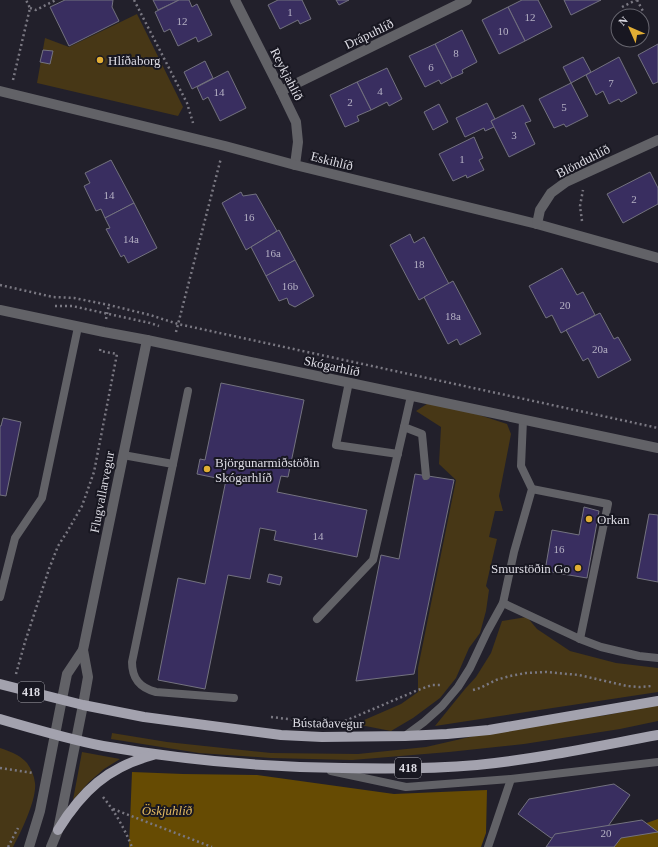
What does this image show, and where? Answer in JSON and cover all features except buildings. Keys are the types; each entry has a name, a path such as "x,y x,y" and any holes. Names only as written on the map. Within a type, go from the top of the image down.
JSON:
{"main road":[{"name":"Bústaðavegur","path":"0,684 83,705 144,717 281,735 336,737 405,736 489,730 658,701"},
{"name":"418","path":"0,719 55,735 103,746 157,754 241,763 319,768 371,769 476,765 526,759 658,735"},
{"path":"58,830 72,809 93,786 123,766 139,759 157,754"}],"street":[{"name":"Reykjahlíð","path":"235,0 296,122 298,142 295,165"},
{"name":"Drápuhlíð","path":"281,91 467,0"},
{"name":"Eskihlíð","path":"0,91 536,224 658,258"},
{"name":"Blönduhlíð","path":"536,224 540,210 551,193 566,182 658,140"},
{"name":"Skógarhlíð","path":"0,310 658,448"},
{"name":"Flugvallarvegur","path":"51,847 58,830 88,678 83,650 147,340"},
{"name":"Flugvallarvegur","path":"29,847 40,811 67,674 83,650"}],"lane":[{"path":"0,597 16,538 42,498 78,327"},
{"path":"349,382 336,445 398,454"},
{"path":"188,391 132,662 132,669 137,682 142,687 156,692 234,698"},
{"path":"317,619 373,560 411,396"},
{"path":"405,736 438,710 458,687 470,668 503,603 514,552 532,489 521,466 523,420"},
{"path":"404,427 422,434 426,476"},
{"path":"123,455 173,464"},
{"path":"532,489 608,504 580,639"},
{"path":"503,603 580,639 601,647 639,656 658,658"},
{"path":"319,768 406,787 511,779 658,762"},
{"path":"488,847 511,779"}],"path":[{"path":"13,81 30,8 26,0"},
{"path":"30,8 36,10 56,0"},
{"path":"134,0 187,103 194,125"},
{"path":"622,7 637,0"},
{"path":"176,332 221,158"},
{"path":"582,221 580,206 582,191 601,166"},
{"path":"0,285 53,297 74,298 109,305 150,315 178,324 658,428"},
{"path":"15,679 48,568 58,546 82,506 94,472 117,354 100,351"},
{"path":"340,723 432,685 447,685 474,690 496,680 526,673 546,672 579,675 627,686 654,686"},
{"path":"271,717 302,720"},
{"path":"0,768 28,772"},
{"path":"100,793 113,809 124,828 132,847"},
{"path":"113,809 212,847"}],"shaded area":[{"name":"Hlíðaborg","path":"137,14 183,107 178,116 37,83 45,38 69,47"},
{"path":"433,400 507,424 511,434 499,496 503,511 495,511 489,537 497,539 486,586 489,590 486,611 480,633 469,648 456,678 440,698 413,718 391,731 355,724 401,704 418,692 418,668 456,480 439,464 441,427 416,411"},
{"path":"527,617 537,629 570,651 616,663 658,668 658,692 435,726 476,677 491,653 502,621"},
{"path":"658,705 658,721 620,729 524,744 352,760 271,758 199,753 111,739 112,733 167,742 271,753 358,754 426,747 487,733 607,715"},
{"path":"0,748 11,752 27,763 34,777 35,783 34,798 13,847 0,847"},
{"path":"82,752 120,759 104,769 89,782 73,800"}],"green space":[{"name":"Öskjuhlíð","path":"132,772 257,775 394,794 487,790 486,833 481,847 129,847"},
{"path":"658,819 658,847 578,847"}],"place":[{"name":"Hlíðaborg","path":"100,60"},
{"name":"Björgunarmiðstöðin Skógarhlíð","path":"207,469"},
{"name":"Orkan","path":"589,519"},
{"name":"Smurstöðin Go","path":"578,568"}]}
